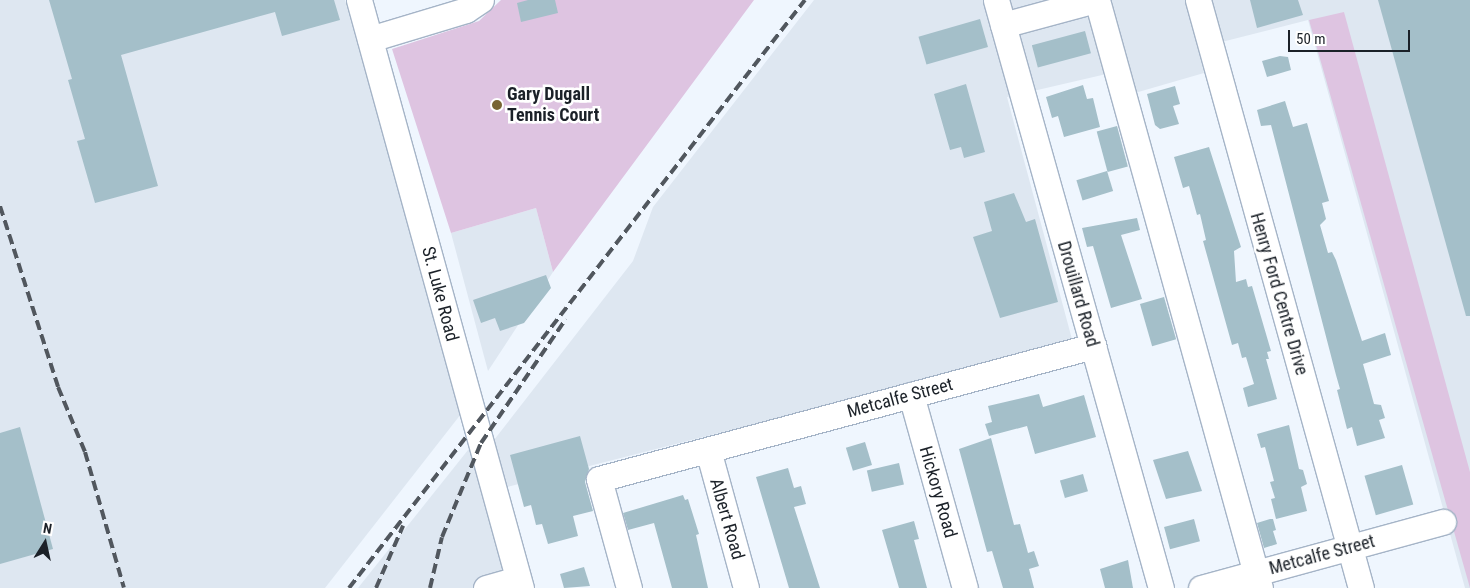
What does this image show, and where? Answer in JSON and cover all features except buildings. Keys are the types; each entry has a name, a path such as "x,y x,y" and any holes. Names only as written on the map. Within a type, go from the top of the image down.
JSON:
{"street":[{"name":"St. Luke Road","path":"359,0 520,583"},
{"name":"Drouillard Road","path":"996,0 1161,588"},
{"path":"1003,26 1096,0 1258,581"},
{"name":"Henry Ford Centre Drive","path":"1198,0 1361,588"},
{"path":"370,39 470,3"},
{"name":"Metcalfe Street","path":"629,588 599,479 1093,346"},
{"name":"Hickory Road","path":"911,395 964,588"},
{"name":"Albert Road","path":"708,450 746,588"},
{"name":"Metcalfe Street","path":"1201,588 1258,581 1350,548 1443,522"},
{"path":"486,588 520,583"}],"shaded area":[{"path":"0,0 345,0 461,414 325,588 0,588"},
{"path":"501,0 754,0 553,272 536,208 451,233 392,49 479,21"},
{"path":"814,0 1470,0 1470,588 1465,588 1308,20 1198,48 1204,73 1121,97 1115,72 1007,97 1073,343 507,487 494,440 633,261 653,207"},
{"path":"1344,12 1470,472 1470,588 1309,20"},
{"path":"536,208 553,272 488,371 451,233"},
{"path":"472,445 510,588 358,588"}],"railway":[{"path":"349,588 805,0"},
{"path":"0,206 58,387 85,452 124,588"},
{"path":"430,588 442,537 481,443 566,319"},
{"path":"376,588 403,526"}],"place":[{"name":"Gary Dugall Tennis Court","path":"497,105"}]}
